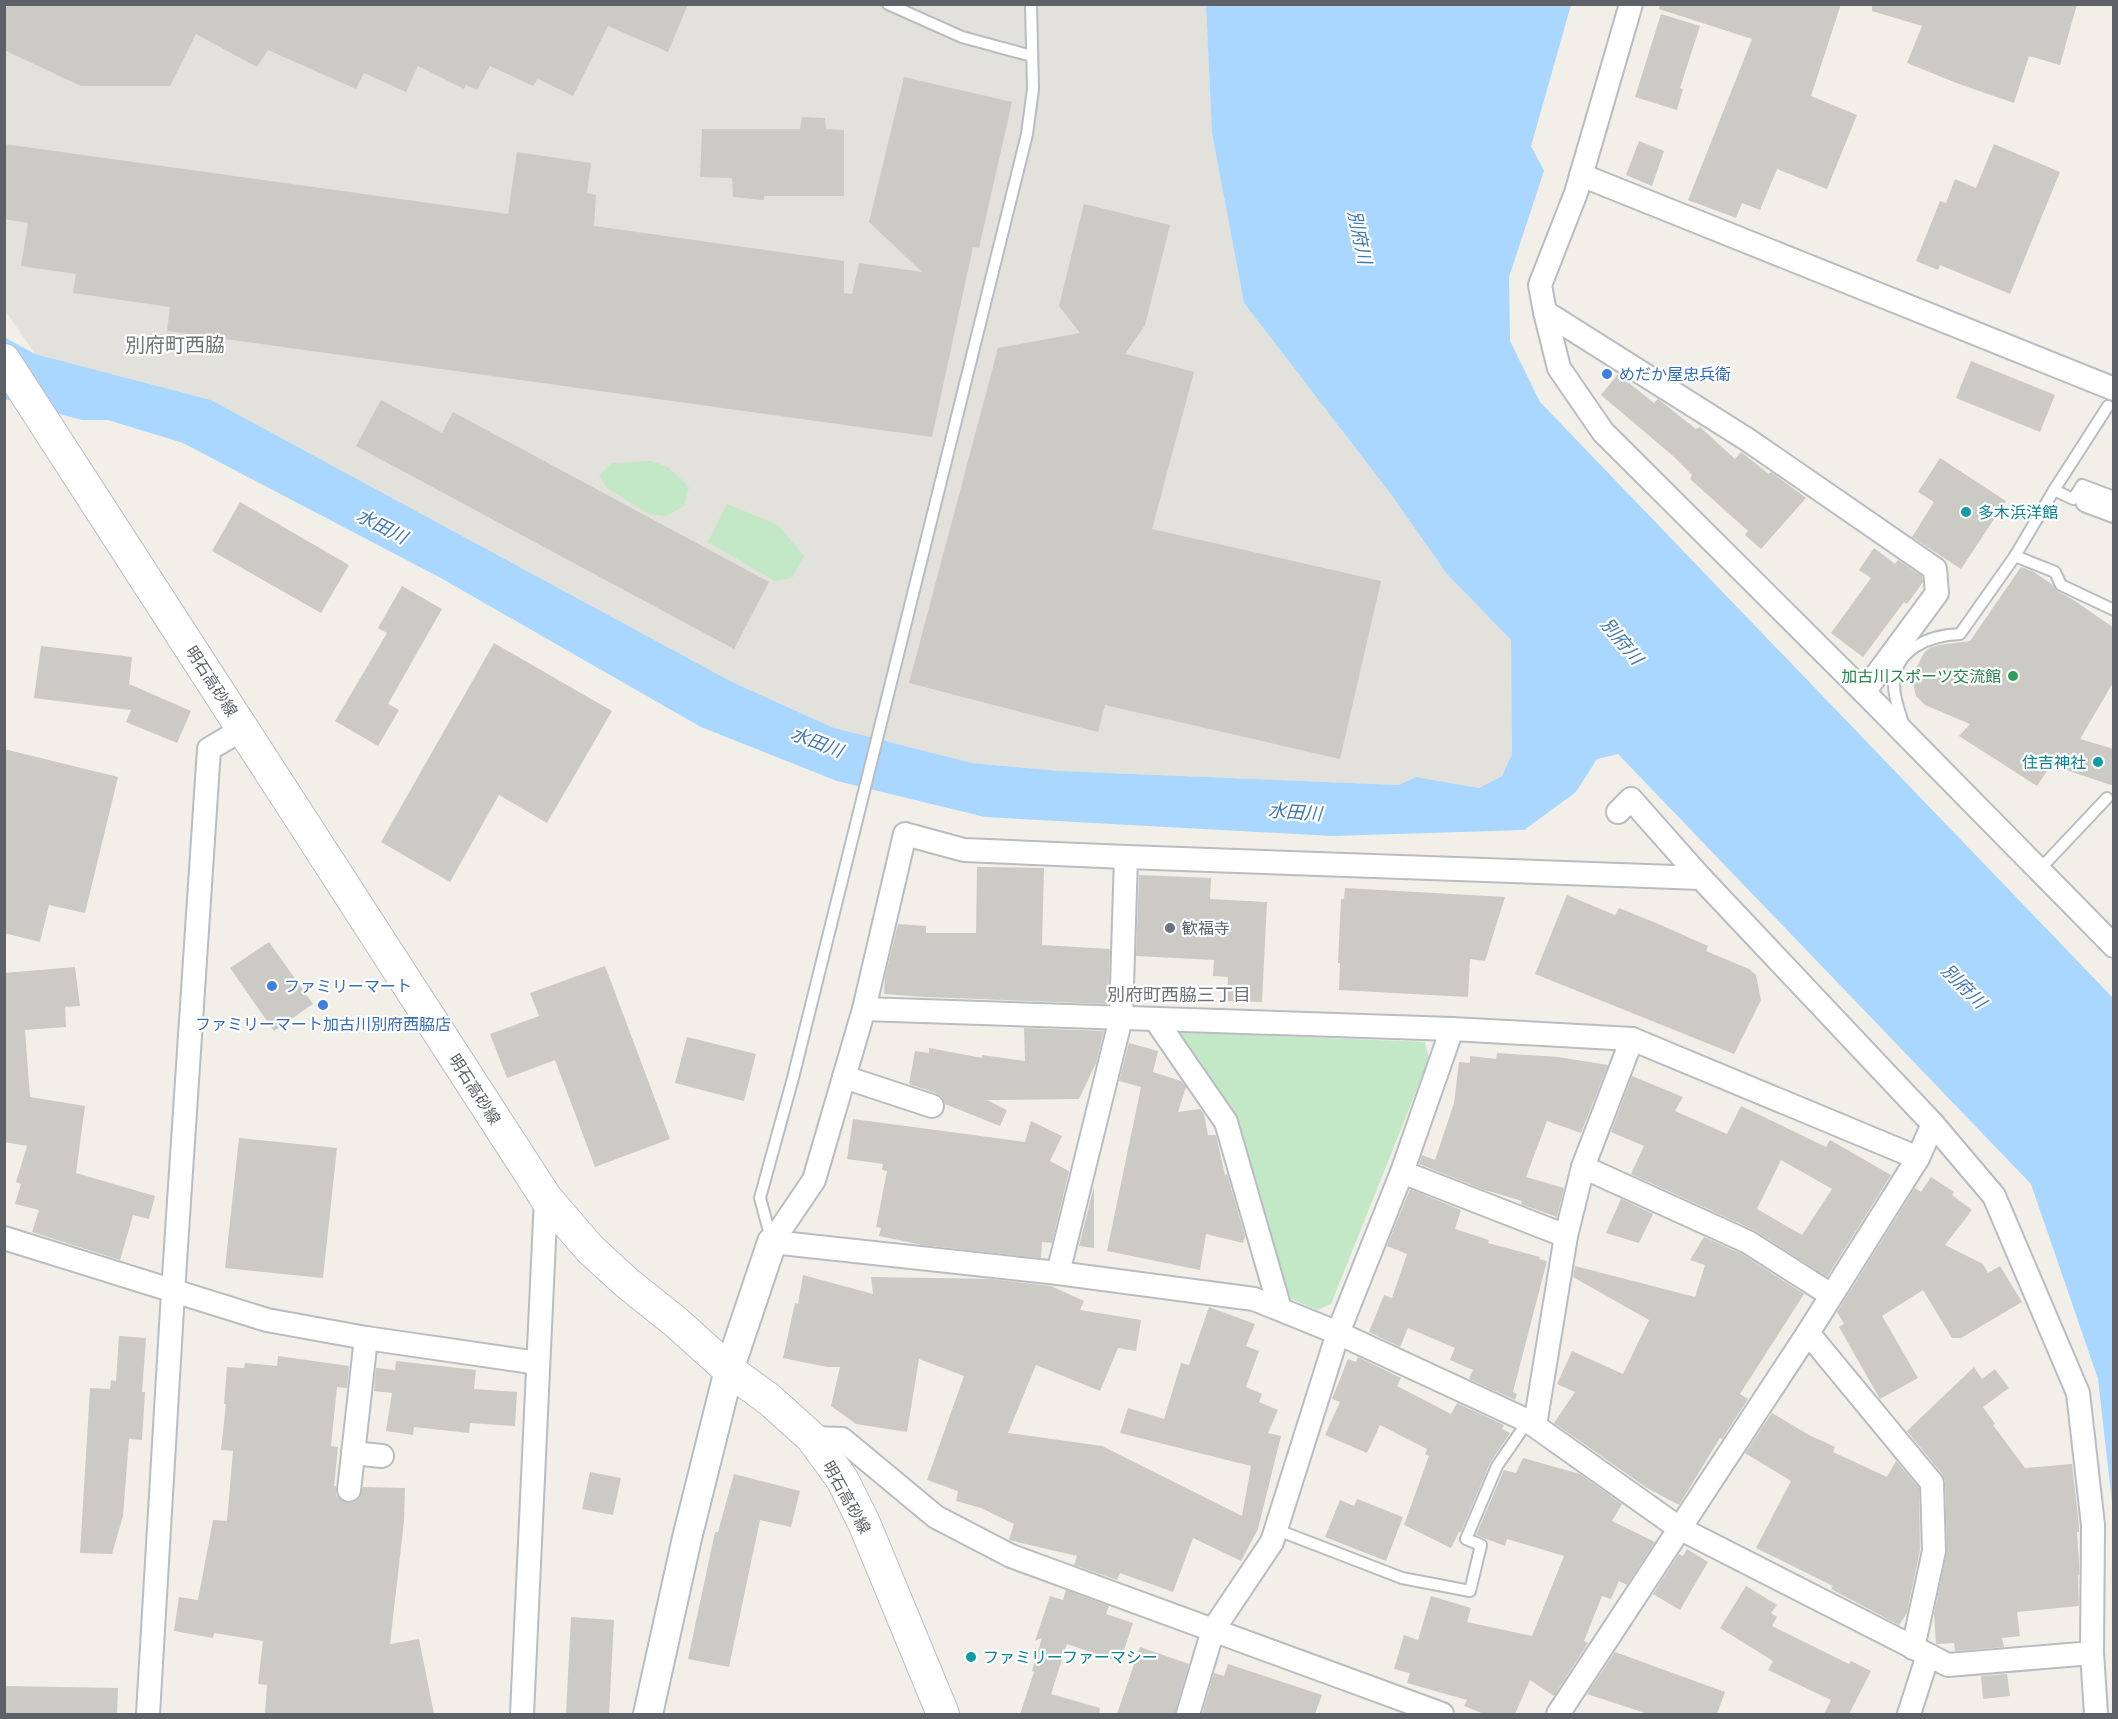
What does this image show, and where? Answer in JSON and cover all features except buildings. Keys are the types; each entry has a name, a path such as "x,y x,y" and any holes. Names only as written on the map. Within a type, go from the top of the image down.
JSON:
{"main road":[{"name":"明石高砂線","path":"4,360 546,1198 590,1249 729,1370 770,1400 812,1438 842,1479 864,1523 943,1714"}],"street":[{"path":"1631,4 1581,175 1540,285 1559,368 1603,432 2114,946"},
{"path":"1581,175 2111,397"},
{"path":"1545,312 1748,440 1935,569 1937,593 1864,692"},
{"path":"2087,501 2114,511"},
{"path":"148,1714 209,749 243,729"},
{"path":"1618,812 1631,799 1701,878 1934,1124 1994,1196 2078,1393 2093,1525 2092,1653 2096,1714"},
{"path":"648,1714 687,1538 729,1370 772,1242 814,1180 864,1009 905,834 964,849 1701,878"},
{"path":"1058,1273 1121,1018 1126,857"},
{"path":"864,1009 1452,1029 1632,1039 1918,1158"},
{"path":"1155,1019 1226,1122 1280,1309"},
{"path":"1188,1714 1213,1630 1272,1542 1338,1333 1402,1172 1452,1029"},
{"path":"1531,1423 1566,1236 1583,1167 1632,1039"},
{"path":"844,1077 932,1106"},
{"path":"1558,1714 1808,1333 1918,1158 1934,1124"},
{"path":"1583,1167 1748,1242 1831,1295"},
{"path":"1402,1172 1566,1236"},
{"path":"522,1714 546,1198"},
{"path":"4,1238 267,1320 366,1338 538,1362"},
{"path":"772,1242 1058,1273 1254,1299 1338,1333 1531,1423 1679,1528 1948,1665 2092,1653"},
{"path":"1808,1333 1932,1483 1934,1551 1909,1714"},
{"path":"349,1490 366,1338"},
{"path":"812,1438 842,1439 936,1517 1011,1556 1442,1714"},
{"path":"353,1453 382,1456"}],"lane":[{"path":"888,4 962,37 1032,56"},
{"path":"772,1242 760,1198 793,1078 861,796 1027,134 1033,89 1031,4"},
{"path":"1906,735 1896,701 1894,684 1897,670 1905,655 1926,639 1943,634 1960,634 2015,556 2111,397"},
{"path":"2054,490 2073,499 2082,485 2114,497"},
{"path":"2015,556 2055,572 2061,585 2114,610"},
{"path":"2039,870 2107,798"},
{"path":"1275,1529 1402,1578 1470,1591 1481,1545 1466,1539 1497,1466 1531,1423"}],"shaded area":[{"path":"4,5 1206,5 1212,133 1244,303 1390,493 1447,574 1511,640 1512,754 1502,776 1479,788 1416,777 1400,785 1060,771 972,763 834,728 732,682 211,400 35,354 5,310"}],"green space":[{"path":"651,461 668,467 689,487 684,506 666,516 649,514 607,488 599,475 612,463"},
{"path":"727,504 778,525 804,556 792,578 775,581 708,542"},
{"path":"1175,1032 1425,1042 1429,1059 1331,1304 1317,1310 1280,1294 1258,1203"}],"water":[{"path":"1206,5 1571,5 1531,146 1544,171 1509,277 1510,341 1540,402 2113,998 2113,1511 2098,1379 2031,1184 1618,754 1597,759 1576,792 1524,830 1332,836 985,817 837,781 701,727 439,577 183,443 108,420 82,420 5,399 4,337 35,354 211,400 732,682 834,728 972,763 1060,771 1399,785 1416,777 1479,788 1502,776 1512,754 1511,640 1447,574 1390,493 1244,303 1212,133"}],"place":[{"name":"めだか屋忠兵衛","path":"1607,374"},
{"name":"多木浜洋館","path":"1966,512"},
{"name":"加古川スポーツ交流館","path":"2013,676"},
{"name":"住吉神社","path":"2098,762"},
{"name":"歓福寺","path":"1170,928"},
{"name":"ファミリーマート","path":"272,986"},
{"name":"ファミリーマート加古川別府西脇店","path":"323,1005"},
{"name":"ファミリーファーマシー","path":"971,1657"}],"district":[{"name":"別府町西脇","path":"175,344"},
{"name":"別府町西脇三丁目","path":"1179,994"}],"water label":[{"name":"別府川","path":"1360,237"},
{"name":"水田川","path":"382,526"},
{"name":"別府川","path":"1622,641"},
{"name":"水田川","path":"817,742"},
{"name":"水田川","path":"1295,812"},
{"name":"別府川","path":"1964,986"}]}
